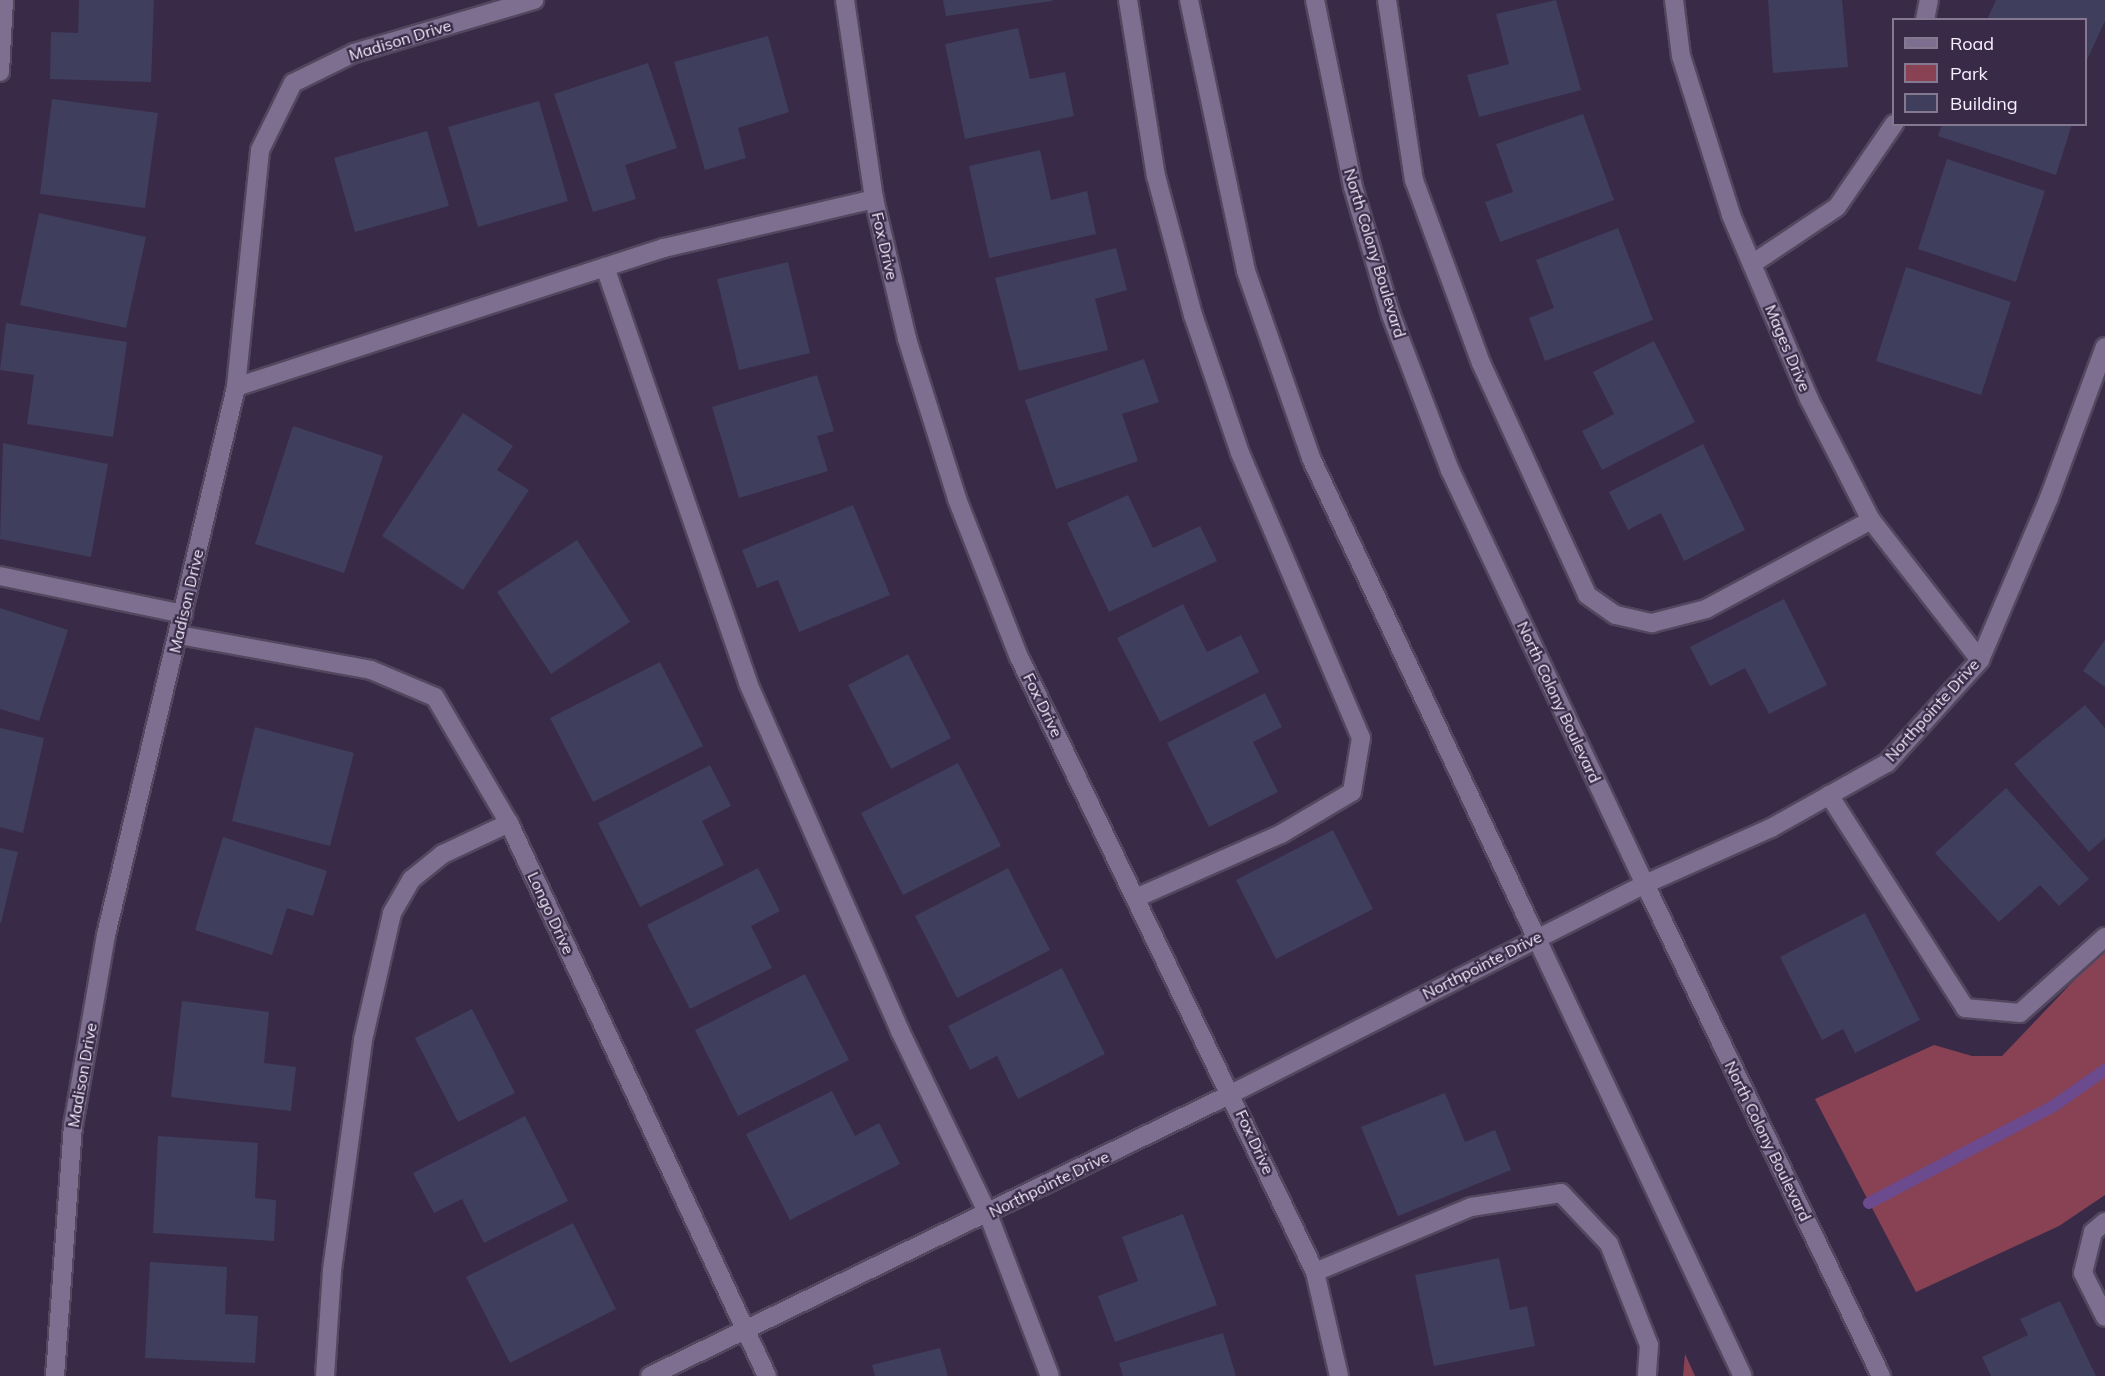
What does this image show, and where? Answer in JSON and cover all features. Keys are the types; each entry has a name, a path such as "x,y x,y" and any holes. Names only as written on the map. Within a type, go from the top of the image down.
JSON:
{"street":[{"path":"0,72 4,0"},
{"name":"Madison Drive","path":"55,1376 73,1126 106,935 236,387 260,150 293,83 354,53 534,0"},
{"name":"Fox Drive","path":"845,0 874,199 907,339 957,499 1019,657 1233,1093 1315,1272 1339,1376"},
{"path":"1128,0 1156,176 1193,315 1240,453 1361,738 1352,792 1281,834 1138,897"},
{"path":"1189,0 1246,271 1311,458 1743,1376"},
{"name":"North Colony Boulevard","path":"1315,0 1353,187 1391,315 1450,470 1881,1376"},
{"path":"1387,0 1414,180 1481,363 1587,595 1616,615 1652,623 1706,609 1870,520"},
{"name":"Mages Drive","path":"1674,0 1681,56 1752,264 1809,399 1870,520 1980,660"},
{"path":"1925,18 1929,0"},
{"path":"1752,264 1837,207 1892,125"},
{"path":"236,387 664,248 874,199"},
{"path":"605,267 748,683 900,1030 988,1214 1050,1376"},
{"name":"Northpointe Drive","path":"650,1376 988,1214 1233,1093 1536,937 1645,884 1771,828 1887,763 1980,660 2049,498 2105,346"},
{"path":"0,576 183,614"},
{"name":"Longo Drive","path":"179,635 371,670 435,697 508,823 747,1329 767,1376"},
{"path":"1829,795 1965,1008 2020,1013 2105,937"},
{"path":"325,1376 332,1270 363,1040 392,913 412,879 443,854 508,823"},
{"path":"1315,1272 1471,1207 1561,1192 1609,1244 1649,1345 1647,1376"},
{"path":"2105,1222 2093,1232 2083,1273 2105,1317"}],"green space":[{"path":"2105,948 2105,1195 2059,1226 1916,1292 1815,1099 1934,1045 1972,1056 2002,1056"},
{"path":"1685,1354 1695,1376 1683,1376"}],"building":[{"path":"79,0 154,0 151,82 50,79 51,32 78,33"},
{"path":"943,0 1052,0 1052,1 946,16"},
{"path":"1556,0 1581,90 1479,117 1467,75 1509,64 1496,14"},
{"path":"1768,0 1842,0 1848,67 1773,73"},
{"path":"1996,0 2105,0 2105,21 2087,60 2087,18 1988,18"},
{"path":"1018,28 1030,79 1065,72 1074,116 965,139 945,44"},
{"path":"768,36 789,112 738,128 746,158 705,170 674,62"},
{"path":"648,63 677,148 625,165 636,199 593,212 554,94"},
{"path":"52,99 158,113 145,208 40,194"},
{"path":"539,101 568,201 478,227 448,127"},
{"path":"1583,114 1614,200 1500,242 1485,202 1513,192 1496,144"},
{"path":"1941,126 2071,126 2056,175 1938,136"},
{"path":"427,131 449,206 355,232 334,158"},
{"path":"1040,150 1051,200 1087,191 1096,234 989,258 969,166"},
{"path":"1947,159 2045,191 2016,282 1918,249"},
{"path":"39,213 146,237 126,328 20,305"},
{"path":"1618,228 1653,320 1545,361 1529,318 1554,308 1536,260"},
{"path":"1116,248 1127,290 1095,299 1108,350 1019,371 995,278"},
{"path":"788,262 810,353 739,370 717,279"},
{"path":"1906,267 2011,302 1981,395 1876,361"},
{"path":"6,323 127,342 113,437 27,424 34,375 0,370"},
{"path":"1654,341 1695,422 1602,470 1582,431 1614,414 1593,372"},
{"path":"1144,359 1159,402 1122,414 1138,461 1056,489 1025,400"},
{"path":"817,375 834,431 817,436 828,471 739,498 712,407"},
{"path":"463,413 513,446 497,470 529,490 463,590 382,536"},
{"path":"293,426 383,456 344,573 255,544"},
{"path":"3,443 108,464 91,557 0,539"},
{"path":"1703,444 1745,530 1684,561 1661,513 1628,530 1609,492"},
{"path":"1128,495 1153,548 1200,526 1217,561 1109,612 1067,523"},
{"path":"853,505 890,595 799,632 778,580 757,588 742,550"},
{"path":"577,540 630,622 551,674 497,592"},
{"path":"1784,599 1827,685 1769,714 1745,668 1710,686 1690,647"},
{"path":"1183,604 1207,652 1241,635 1259,672 1160,722 1117,638"},
{"path":"0,608 68,630 39,721 0,709"},
{"path":"2105,640 2105,687 2083,671"},
{"path":"908,654 951,738 891,769 848,685"},
{"path":"660,662 703,746 593,802 550,718"},
{"path":"1265,693 1282,727 1253,742 1278,792 1209,827 1167,743"},
{"path":"2085,705 2105,728 2105,838 2089,852 2014,764"},
{"path":"255,727 354,753 330,846 232,821"},
{"path":"0,728 44,738 23,833 0,827"},
{"path":"958,763 1001,846 903,895 861,813"},
{"path":"710,765 731,806 702,821 724,865 640,907 598,823"},
{"path":"2006,788 2089,879 2059,906 2040,885 1999,922 1935,853"},
{"path":"1333,830 1373,909 1276,959 1236,880"},
{"path":"223,837 327,871 313,916 287,908 272,955 195,930"},
{"path":"0,848 18,852 1,923 0,923"},
{"path":"758,868 780,911 751,926 772,968 690,1009 647,925"},
{"path":"1008,868 1050,950 957,998 915,916"},
{"path":"1865,913 1920,1020 1855,1053 1843,1029 1822,1040 1780,957"},
{"path":"1062,968 1105,1054 1018,1099 997,1056 970,1070 948,1026"},
{"path":"805,974 849,1060 738,1116 695,1030"},
{"path":"182,1001 269,1012 264,1063 296,1067 291,1111 171,1097"},
{"path":"472,1009 515,1093 458,1122 415,1038"},
{"path":"832,1091 855,1136 879,1123 900,1164 790,1220 746,1134"},
{"path":"1445,1093 1465,1142 1495,1130 1511,1170 1398,1216 1361,1127"},
{"path":"525,1116 568,1201 484,1243 462,1199 434,1213 413,1173"},
{"path":"158,1136 258,1143 255,1198 276,1200 274,1241 153,1233"},
{"path":"1183,1214 1217,1305 1115,1342 1098,1296 1138,1281 1122,1237"},
{"path":"573,1223 616,1309 510,1363 466,1277"},
{"path":"1499,1258 1510,1310 1527,1306 1535,1346 1434,1366 1415,1275"},
{"path":"150,1262 227,1267 225,1314 258,1316 255,1363 145,1358"},
{"path":"2060,1301 2096,1376 1991,1376 1982,1357 2028,1335 2020,1319"},
{"path":"1223,1333 1236,1376 1123,1376 1119,1363"},
{"path":"940,1348 948,1376 875,1376 872,1365"}],"waterway":[{"path":"1869,1203 2052,1107 2105,1070"}]}
